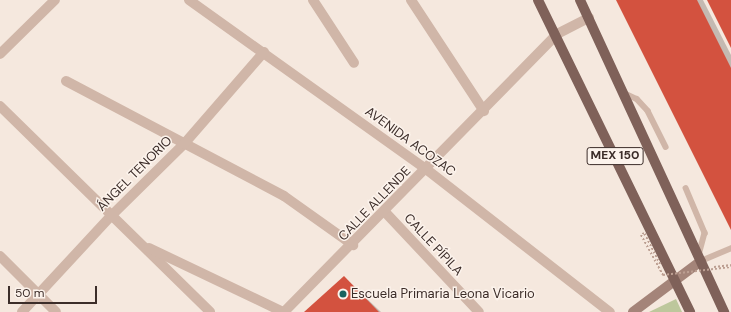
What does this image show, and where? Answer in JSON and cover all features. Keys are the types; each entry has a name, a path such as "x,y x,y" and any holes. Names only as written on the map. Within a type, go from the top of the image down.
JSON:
{"main road":[{"name":"MEX 150","path":"538,0 557,34 690,312"},
{"name":"MEX 150","path":"580,0 702,261 724,312"}],"street":[{"path":"0,54 54,0"},
{"name":"AVENIDA ACOZAC","path":"188,0 264,52 426,169 610,312"},
{"path":"313,0 354,63"},
{"path":"411,0 484,112"},
{"name":"CALLE ALLENDE","path":"283,312 353,245 426,169 484,112 557,34 589,18"},
{"name":"ÁNGEL TENORIO","path":"22,312 111,216 184,144 264,52"},
{"path":"66,81 284,196 353,245"},
{"path":"0,106 210,312"},
{"name":"CALLE PÍPILA","path":"385,212 479,312"},
{"path":"142,245 283,312"},
{"path":"0,256 56,312"},
{"path":"633,312 676,283 702,261"}],"lane":[{"path":"624,93 637,99 648,111 666,147"},
{"path":"686,188 705,233 702,261"},
{"path":"702,261 731,248"}],"path":[{"path":"660,264 644,233 641,235 663,275 731,265"},
{"path":"702,261 731,265"}],"green space":[{"path":"676,299 682,312 649,312"}],"building":[{"path":"616,0 697,0 731,68 731,230"},
{"path":"707,0 731,0 731,48"},
{"name":"Escuela Primaria Leona Vicario","path":"344,276 379,312 304,312"}],"place":[{"name":"Escuela Primaria Leona Vicario","path":"343,294"}]}
